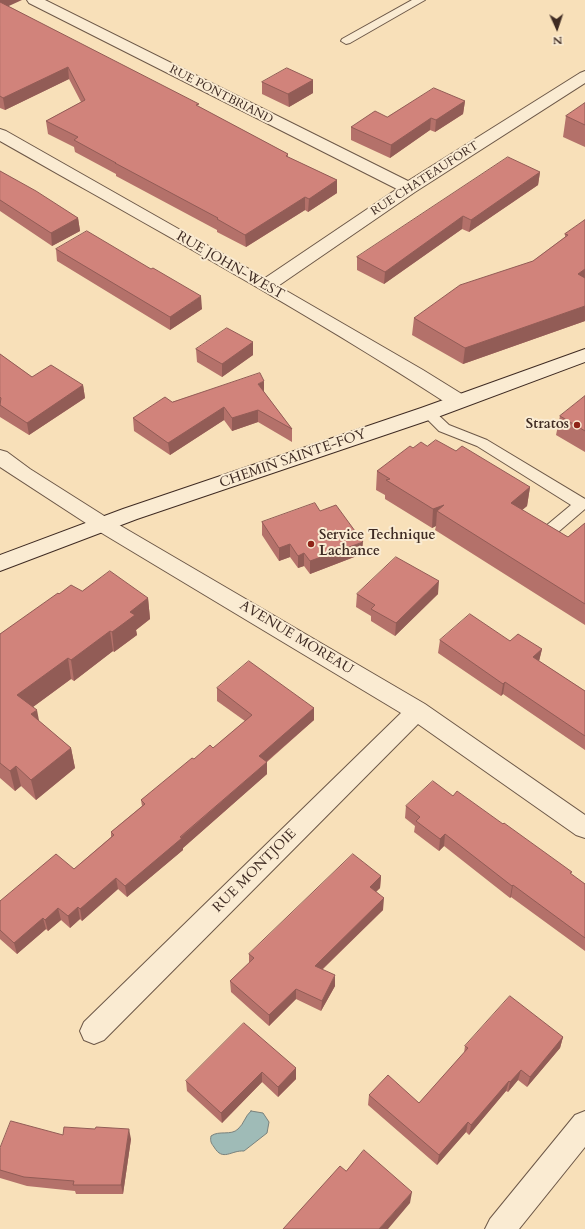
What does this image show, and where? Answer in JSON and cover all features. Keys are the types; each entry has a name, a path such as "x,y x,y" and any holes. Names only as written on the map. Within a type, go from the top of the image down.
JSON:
{"street":[{"name":"RUE PONTBRIAND","path":"34,0 409,188"},
{"name":"RUE CHATEAUFORT","path":"266,286 409,188 585,76"},
{"name":"RUE JOHN-WEST","path":"0,134 266,286 410,370 458,400"},
{"name":"CHEMIN SAINTE-FOY","path":"0,563 102,524 428,413 458,400 581,360"},
{"name":"AVENUE MOREAU","path":"0,457 23,474 102,524 417,711 585,828"},
{"name":"RUE MONTJOIE","path":"94,1031 417,711"},
{"path":"500,1229 585,1125"}],"lane":[{"path":"346,41 420,0"},
{"path":"428,413 444,428 482,443 581,504 552,529"}],"water":[{"path":"251,1111 263,1113 269,1122 267,1133 244,1151 224,1155 217,1151 211,1143 211,1136 218,1133 235,1131 240,1127"}],"building":[{"path":"0,2 199,104 196,105 288,154 286,156 337,180 309,199 305,197 245,235 217,219 218,218 74,140 78,137 46,121 85,100 68,67 3,98 0,96"},
{"path":"287,68 313,80 288,94 262,82"},
{"path":"434,88 465,101 436,120 431,118 391,145 351,127 375,111 387,117"},
{"path":"585,103 585,125 566,116"},
{"path":"508,157 540,172 471,220 463,216 385,272 357,257"},
{"path":"0,171 36,191 78,218 51,233 0,200"},
{"path":"585,220 585,269 578,274 585,278 585,306 465,348 414,318 460,285 533,261 568,235 565,234"},
{"path":"87,231 151,269 153,268 201,296 170,317 56,249"},
{"path":"227,328 253,342 222,364 196,349"},
{"path":"0,354 32,377 51,365 83,385 27,423 0,405"},
{"path":"260,373 264,381 258,384 292,429 258,410 232,418 224,407 168,443 133,418 165,397 172,402"},
{"path":"585,396 585,431 560,416"},
{"path":"436,440 456,451 462,446 530,487 511,503 568,537 585,523 585,604 437,511 444,505 433,509 386,480 390,479 377,471 410,446 413,448 421,442 427,446"},
{"name":"Service Technique Lachance","path":"315,503 320,511 336,505 363,542 310,561 304,553 298,556 290,544 279,548 262,522"},
{"path":"396,557 439,581 396,623 371,609 375,605 357,594"},
{"path":"110,571 148,598 130,612 135,615 112,632 110,631 71,660 68,658 17,695 37,710 31,714 71,748 31,780 16,766 10,771 0,763 0,634 71,585 82,591"},
{"path":"470,614 510,641 518,634 542,649 533,657 585,691 585,736 505,682 503,684 440,640"},
{"path":"249,661 314,708 259,756 267,762 180,837 182,838 125,886 116,878 80,909 78,907 68,916 58,908 45,920 43,918 14,943 0,930 0,901 56,854 74,869 114,835 111,832 145,804 141,800 210,745 213,748 252,715 217,688"},
{"path":"433,781 453,796 457,791 572,872 570,873 585,884 585,938 513,885 512,886 445,834 440,839 416,821 420,817 406,806"},
{"path":"353,854 381,876 370,887 384,898 315,966 335,975 322,1001 296,989 269,1015 230,981 254,958 249,954"},
{"path":"510,996 563,1037 530,1077 521,1070 510,1082 509,1081 471,1125 468,1122 439,1155 369,1095 388,1075 419,1103 468,1048 465,1046"},
{"path":"244,1023 296,1068 278,1087 262,1072 221,1113 186,1081"},
{"path":"11,1121 63,1135 64,1127 129,1129 121,1185 73,1185 74,1181 24,1177 0,1170 0,1148"},
{"path":"364,1150 412,1192 379,1229 283,1229 340,1166 346,1171"}],"place":[{"name":"Stratos","path":"577,425"},
{"name":"Service Technique Lachance","path":"311,544"}]}
